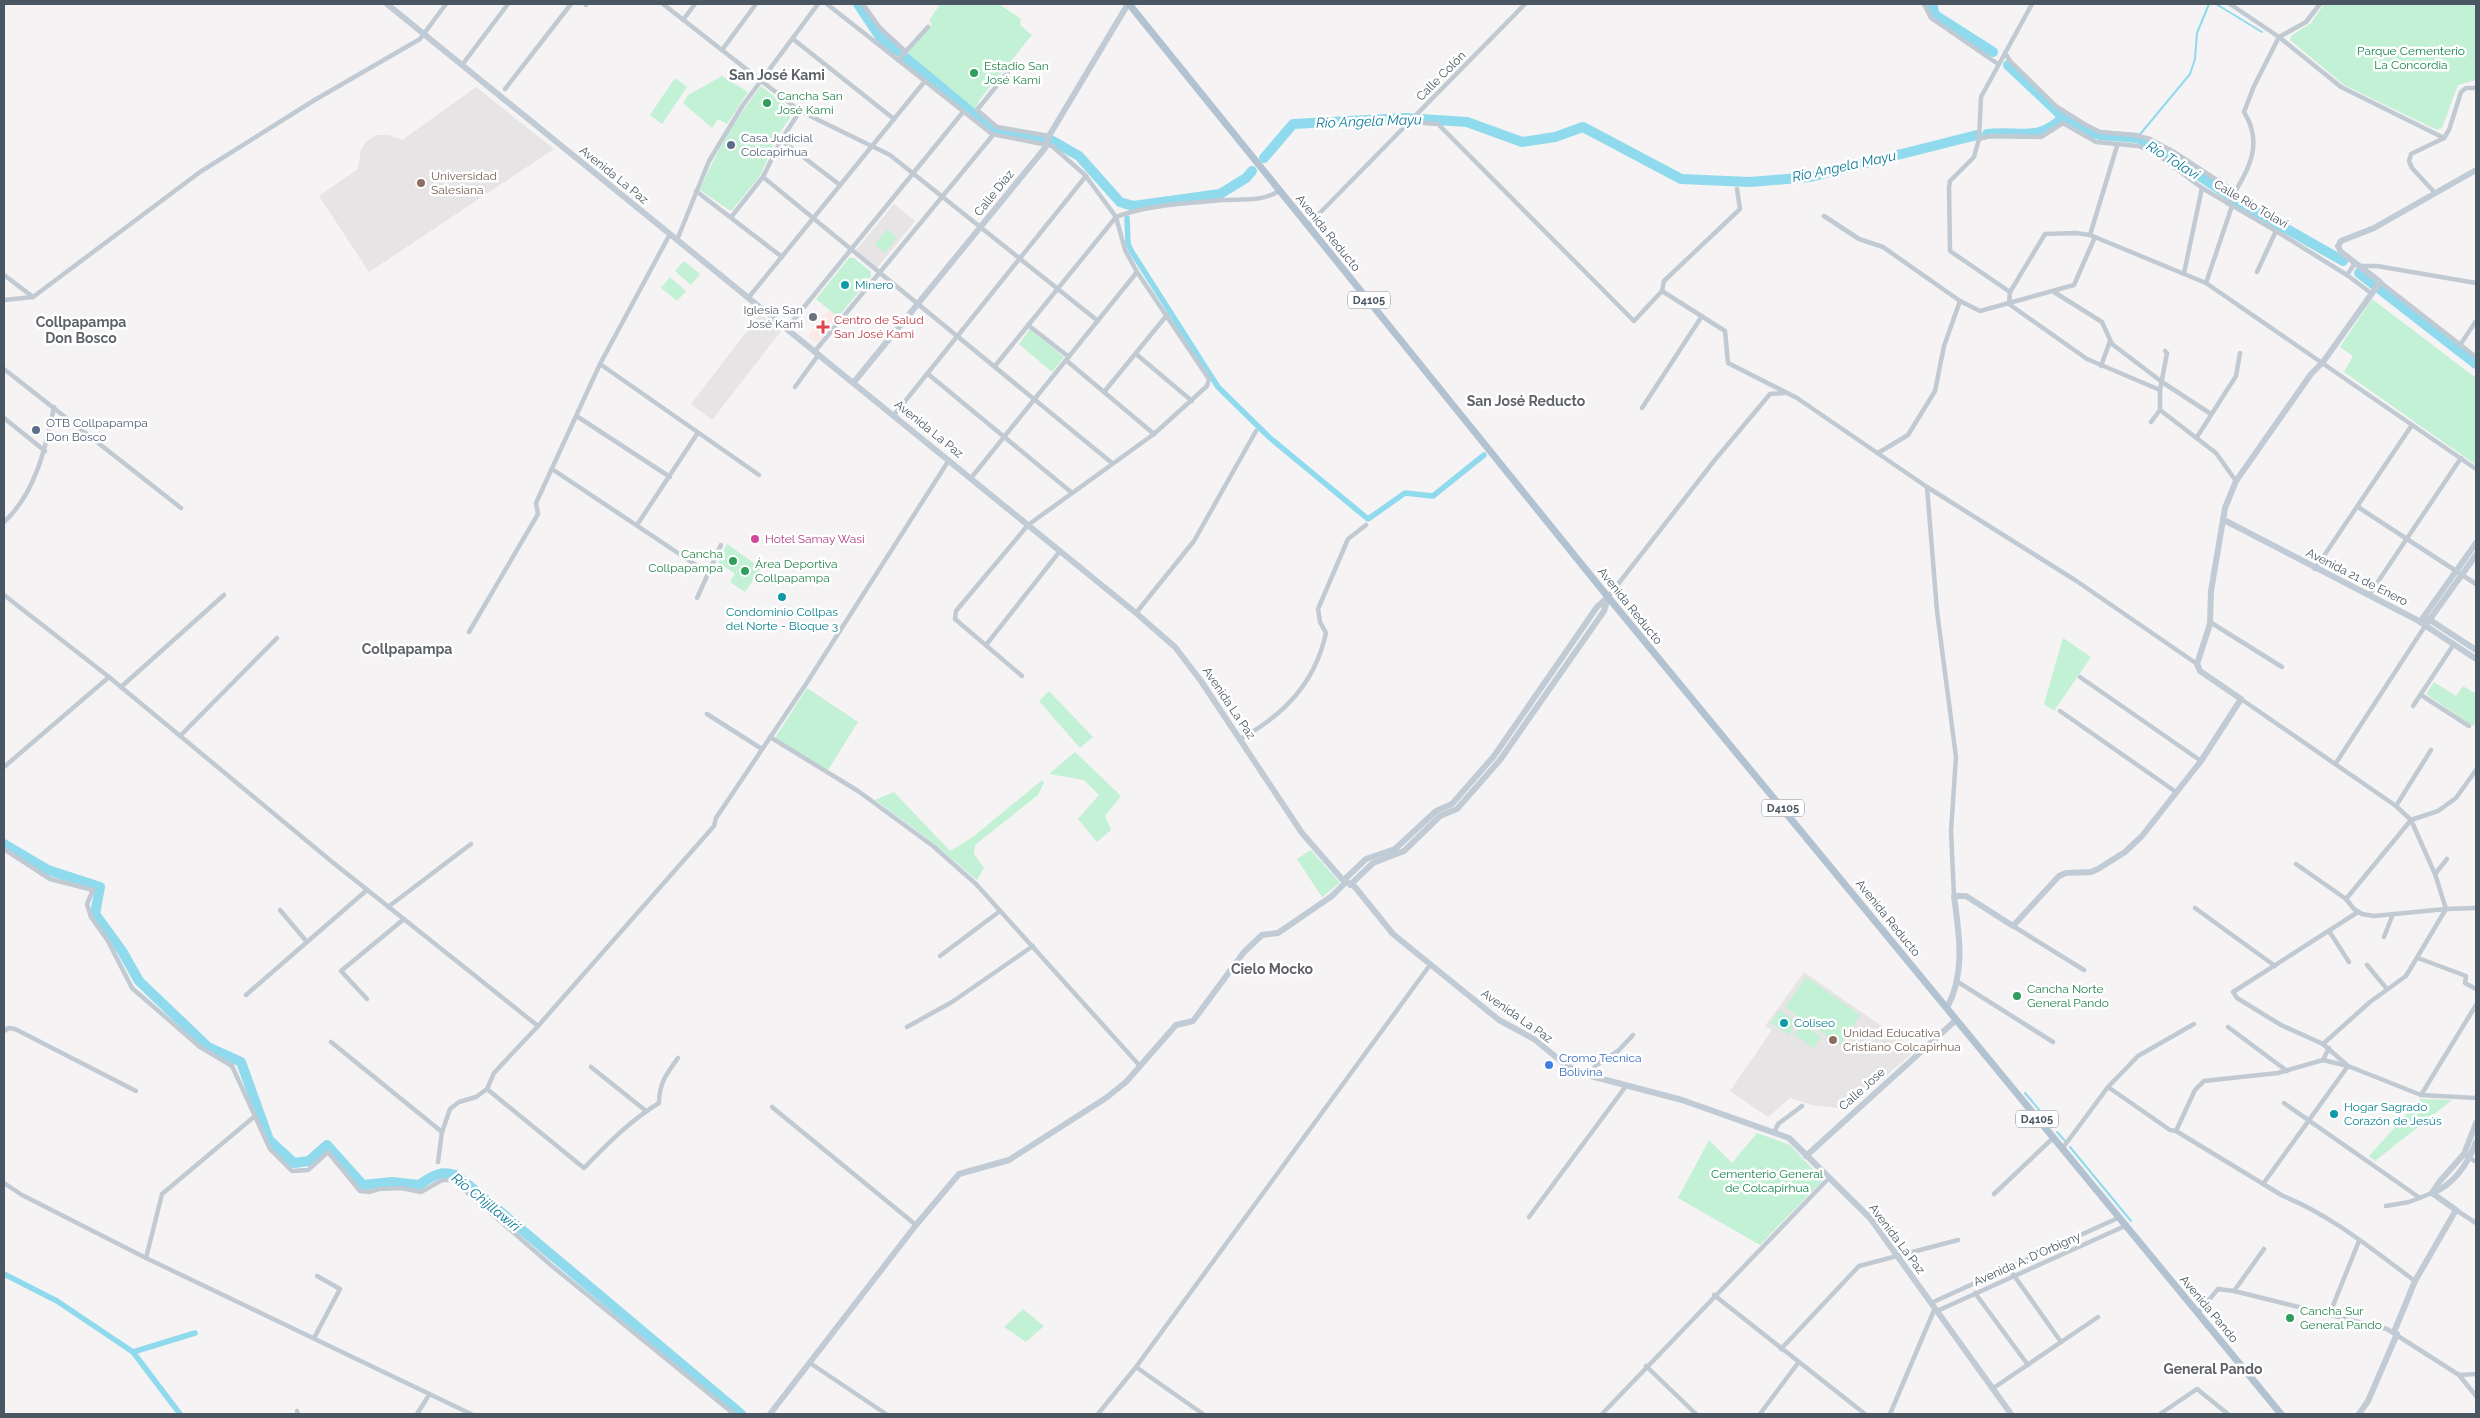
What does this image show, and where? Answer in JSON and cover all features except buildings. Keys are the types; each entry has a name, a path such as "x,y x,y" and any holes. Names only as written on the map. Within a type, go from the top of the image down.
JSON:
{"main road":[{"name":"Avenida La Paz","path":"387,4 854,382 1136,613 1175,648 1201,681 1302,833 1347,882 1355,887 1393,934 1430,965 1499,1020 1534,1039 1567,1066 1591,1076 1682,1100 1789,1138 1828,1179 1870,1218 2011,1414"},
{"name":"Calle Díaz","path":"854,382 1046,148 1049,136 1129,4"},
{"name":"Avenida Reducto","path":"1129,4 1608,597 2118,1218"},
{"path":"1947,1008 1958,982 1961,960 1954,896 1966,896 2013,926 2059,876 2075,872 2091,872 2126,852 2142,836 2200,761 2241,698 2200,670 2197,664 2210,622 2211,591 2226,508 2236,481 2311,374 2323,362 2380,282 2341,252 2338,246 2340,241 2374,228 2476,170"},
{"name":"Avenida 21 de Enero","path":"2224,520 2422,624 2476,659"},
{"path":"2422,624 2458,573 2476,543"},
{"path":"2458,573 2476,554"},
{"path":"770,1414 916,1226 959,1174 1009,1160 1106,1098 1140,1066 1176,1025 1192,1021 1244,952 1262,935 1278,933 1332,896 1347,882 1373,863 1404,851 1427,824 1457,809 1497,758 1539,697 1604,611 1608,597"},
{"path":"2427,618 2476,650"},
{"name":"Calle Jose","path":"1806,1156 1956,1020"},
{"path":"2432,1194 2440,1181 2464,1154 2476,1123"},
{"path":"2432,1194 2449,1183 2473,1160 2476,1142"},
{"path":"2358,1414 2368,1401 2416,1280 2456,1210 2432,1194"},
{"name":"Avenida Pando","path":"2118,1218 2281,1414"}],"street":[{"path":"4,300 33,297 200,172 313,100 420,39 446,4"},
{"path":"462,65 508,4"},
{"path":"504,89 571,4"},
{"path":"663,4 800,111 890,155 1098,321"},
{"path":"683,20 695,4"},
{"path":"722,50 756,4"},
{"path":"678,240 708,161 761,80 818,4"},
{"path":"827,4 993,135 1052,146 1086,176 1116,217 1124,250 1137,272 1209,379 1207,386 1154,434 1071,492 1028,525 956,611 954,619 1022,676"},
{"path":"864,4 880,28 905,51"},
{"name":"Calle Colón","path":"1308,225 1525,4"},
{"path":"1924,4 1931,18 1998,64"},
{"path":"2010,292 1950,251 1950,181 1974,156 1979,139 1981,96 2032,4"},
{"path":"2230,4 2279,37 2341,87 2395,116 2444,138"},
{"path":"2206,283 2229,205 2246,175 2252,159 2252,125 2244,112 2254,86 2279,37 2306,22 2320,4"},
{"path":"898,60 928,27"},
{"path":"793,39 894,118"},
{"name":"Calle Río Tolavi","path":"2006,53 2010,61 2057,106 2086,125 2100,132 2134,135 2150,140 2174,152 2235,192"},
{"path":"1012,67 977,110 997,127 1049,136"},
{"path":"749,297 925,81"},
{"path":"2434,193 2412,168 2409,161 2416,151 2428,148 2444,138 2449,130 2461,92 2466,88 2476,88"},
{"path":"732,216 763,178 781,140 800,111"},
{"path":"787,328 963,112"},
{"path":"1410,122 1438,124 1634,321 1662,291 1664,281 1740,209 1737,189"},
{"name":"Calle Río Tolavi","path":"1979,139 1990,136 2041,137 2062,123 2096,142 2117,146 2138,146 2154,152 2202,188 2347,275 2371,293"},
{"path":"795,387 817,353 878,274 993,135"},
{"path":"781,140 840,185"},
{"path":"1824,216 1859,239 1883,248 1960,301 1980,311 2054,292 2074,284 2092,236 2117,146"},
{"path":"894,415 1086,176"},
{"path":"763,178 878,274 995,366 1112,464"},
{"path":"2184,273 2202,188"},
{"path":"995,366 1116,217 1131,211 1223,200 1254,200 1270,196 1279,191"},
{"path":"696,192 732,216 782,257"},
{"path":"2257,272 2276,231"},
{"path":"2009,304 2010,292 2045,234 2076,233 2092,236 2206,283 2242,310 2323,362 2476,469"},
{"path":"469,632 538,514 536,503 578,417 600,364 670,234"},
{"path":"2347,275 2357,265 2377,266 2476,283"},
{"path":"971,478 1137,272"},
{"path":"4,275 33,297"},
{"path":"2380,282 2476,357"},
{"path":"1662,291 1725,331 1728,363 1786,393 1927,487 2075,580 2197,664"},
{"path":"2054,292 2102,322 2110,341 2162,382 2212,414"},
{"path":"1878,453 1908,435 1935,391 1944,346 1960,301"},
{"path":"2009,304 2055,338 2101,366 2160,390"},
{"path":"1104,392 1167,315"},
{"path":"1642,408 1702,316"},
{"path":"2460,345 2476,321"},
{"path":"1028,325 1154,434"},
{"path":"2101,366 2110,341"},
{"path":"2151,422 2160,410 2160,390 2167,353 2165,351"},
{"path":"2197,436 2236,376 2240,353"},
{"path":"1136,354 1192,401"},
{"path":"600,364 697,434 760,475"},
{"path":"4,369 181,508"},
{"path":"928,374 1071,492"},
{"path":"1608,597 1714,460 1770,394 1786,393"},
{"path":"4,522 18,509 45,451 54,407"},
{"path":"2160,410 2197,436 2216,453 2236,481"},
{"path":"578,417 670,477"},
{"path":"4,418 45,451"},
{"path":"2315,569 2412,424"},
{"path":"1136,613 1194,541 1256,431"},
{"path":"637,525 697,434"},
{"path":"2369,595 2461,458"},
{"path":"438,1162 442,1132 450,1109 459,1102 476,1097 487,1089 494,1073 538,1026 714,826 716,818 949,460"},
{"path":"552,469 708,573"},
{"path":"1927,487 1937,610 1956,757 1951,830 1954,896"},
{"path":"2358,506 2476,584"},
{"path":"1240,739 1261,728 1285,708 1304,685 1317,665 1326,633 1320,622 1318,608 1348,539 1366,525"},
{"path":"697,598 721,545"},
{"path":"986,645 1060,551"},
{"path":"4,595 109,677 367,890 538,1026"},
{"path":"121,687 224,596"},
{"path":"2210,622 2282,667"},
{"path":"2336,763 2422,624"},
{"path":"180,736 277,638"},
{"path":"2413,706 2454,644"},
{"path":"4,767 109,677"},
{"path":"2080,677 2200,761"},
{"path":"2421,695 2469,726"},
{"path":"2241,698 2396,806 2411,820 2435,874 2446,909 2406,976 2387,989 2323,1044"},
{"path":"2060,711 2176,792"},
{"path":"707,714 762,749"},
{"path":"770,737 858,791 933,846 976,884 1140,1066"},
{"path":"2396,806 2431,750"},
{"path":"2346,899 2411,820 2438,810 2456,798 2476,770"},
{"path":"388,907 471,844"},
{"path":"4,849 50,879 93,890 87,904 91,917 108,941 132,988 200,1047 232,1066 270,1149 292,1171 308,1170 328,1152 360,1191 369,1192 378,1189 401,1188 421,1192 442,1180 453,1180 552,1266 734,1414"},
{"path":"2435,874 2447,859"},
{"path":"2296,864 2346,899 2358,912 2374,916 2476,908"},
{"path":"246,995 367,890"},
{"path":"2195,908 2275,966"},
{"path":"280,910 307,942"},
{"path":"940,956 1000,911"},
{"path":"2348,1066 2323,1044 2282,1025 2237,998 2233,992 2358,912"},
{"path":"2384,937 2393,914"},
{"path":"367,999 342,971 404,919"},
{"path":"2013,926 2084,970"},
{"path":"2329,932 2349,962"},
{"path":"907,1027 952,1002 1033,946"},
{"path":"2418,958 2466,976 2464,983 2476,989"},
{"path":"1098,1414 1136,1367 1430,965"},
{"path":"2367,965 2387,989"},
{"path":"1958,982 2053,1042"},
{"path":"2421,1095 2476,1005"},
{"path":"2062,1149 2108,1087 2138,1056 2194,1024"},
{"path":"2228,1027 2287,1071"},
{"path":"4,1031 9,1028 15,1029 136,1091"},
{"path":"1591,1076 1595,1066 1618,1051 1633,1035"},
{"path":"330,1042 442,1132"},
{"path":"2323,1060 2329,1048"},
{"path":"487,1089 584,1168 646,1111 659,1103 659,1088 664,1077 678,1058"},
{"path":"2176,1130 2195,1090 2204,1081 2287,1071 2323,1060 2348,1066 2421,1095 2476,1098"},
{"path":"2263,1184 2348,1066"},
{"path":"592,1067 646,1111"},
{"path":"1529,1217 1626,1086"},
{"path":"2108,1087 2170,1130 2176,1130 2263,1184 2318,1214 2416,1280"},
{"path":"2284,1103 2420,1198"},
{"path":"1774,1133 1778,1124 1802,1106"},
{"path":"772,1108 916,1226"},
{"path":"146,1258 162,1194 255,1116"},
{"path":"1994,1194 2053,1138"},
{"path":"2464,1154 2473,1160"},
{"path":"1602,1414 1714,1295 1828,1179"},
{"path":"4,1183 22,1195 146,1258 471,1414"},
{"path":"2386,1206 2432,1194"},
{"path":"2456,1210 2476,1223"},
{"name":"Avenida A. D'Orbigny","path":"1935,1308 2009,1269 2118,1218"},
{"name":"Avenida A. D'Orbigny","path":"1935,1308 1975,1293 2125,1226"},
{"path":"1781,1349 1859,1266 1958,1240"},
{"path":"2330,1313 2359,1241"},
{"path":"2234,1291 2264,1249"},
{"path":"2009,1269 2061,1342"},
{"path":"314,1338 340,1289 317,1276"},
{"path":"2198,1313 2218,1289 2330,1313 2395,1333 2459,1375 2476,1396"},
{"path":"1975,1293 2028,1365"},
{"path":"1714,1295 1798,1364 1866,1414"},
{"path":"1890,1414 1935,1308"},
{"path":"1992,1389 2098,1317"},
{"path":"810,1363 886,1414"},
{"path":"1760,1414 1798,1364"},
{"path":"1646,1366 1696,1414"},
{"path":"1136,1367 1203,1414"},
{"path":"2459,1375 2476,1374"},
{"path":"2160,1414 2197,1390 2228,1414"},
{"path":"416,1414 429,1395"}],"shaded area":[{"name":"Universidad Salesiana","path":"476,87 554,149 369,272 319,196 358,169 361,149 367,141 377,135 389,135 402,140"},
{"path":"894,204 915,221 877,268 856,250"},
{"name":"Centro de Salud San José Kami","path":"829,310 838,317 817,343 808,336"},
{"path":"760,314 781,331 712,420 691,404"},
{"name":"Unidad Educativa Cristiano Colcapirhua","path":"1804,972 1916,1050 1847,1109 1812,1105 1790,1098 1768,1117 1730,1091 1772,1030 1765,1026"}],"green space":[{"name":"Estadio San José Kami","path":"940,4 999,4 1021,19 1020,25 1032,35 980,99 975,110 978,115 975,119 901,60 932,24 929,21"},
{"name":"Parque Cementerio La Concordia","path":"2324,4 2476,4 2476,80 2458,85 2442,128 2437,130 2344,85 2290,40 2291,36 2311,23"},
{"path":"722,76 748,92 727,124 718,119 712,128 683,103 688,95"},
{"path":"675,78 687,87 662,124 650,115"},
{"path":"761,86 794,112 778,135 760,176 732,210 729,210 700,190 727,136"},
{"path":"887,229 897,237 885,253 875,245"},
{"path":"849,258 854,258 871,272 871,277 838,317 816,299"},
{"path":"684,261 700,274 691,285 675,271"},
{"path":"670,277 686,291 677,301 661,288"},
{"path":"2372,299 2476,378 2476,465 2344,372 2353,356 2340,347"},
{"path":"1030,329 1064,357 1052,372 1019,344"},
{"name":"Área Deportiva Collpapampa","path":"727,544 761,568 745,592 730,582 735,574 718,562"},
{"path":"2063,638 2091,657 2054,711 2044,704"},
{"path":"2434,682 2456,696 2463,686 2476,694 2476,721 2473,726 2426,694"},
{"path":"807,688 858,722 828,770 775,738"},
{"path":"1049,691 1093,737 1080,748 1039,701"},
{"path":"1075,752 1121,796 1105,816 1111,830 1097,842 1078,819 1099,795 1084,780 1049,774"},
{"path":"1042,780 1044,783 1038,795 975,845 974,854 984,868 977,880 932,842 875,800 894,792 950,851 973,837"},
{"path":"1311,850 1340,883 1322,897 1297,859"},
{"path":"1806,977 1860,1015 1840,1045 1785,1007"},
{"name":"Coliseo","path":"1779,1010 1797,1022 1789,1035 1771,1023"},
{"path":"1802,1024 1821,1037 1814,1048 1794,1035"},
{"path":"2420,1099 2452,1100 2375,1161 2369,1156"},
{"name":"Cementerio General de Colcapirhua","path":"1757,1133 1790,1145 1823,1180 1760,1245 1678,1198 1709,1140 1732,1163"},
{"path":"1023,1309 1044,1326 1026,1342 1004,1327"}],"waterway":[{"name":"Río Angela Mayu","path":"858,4 880,37 897,51"},
{"name":"Río Tolavi","path":"1932,4 1935,15 1993,52"},
{"path":"2137,138 2190,74 2195,59 2197,33 2209,4"},
{"path":"2216,4 2262,32"},
{"name":"Río Angela Mayu","path":"906,58 994,131 1042,138"},
{"name":"Río Tolavi","path":"2008,65 2063,117 2087,131 2100,135 2137,138 2153,145 2236,200 2343,261"},
{"name":"Río Angela Mayu","path":"1987,134 2036,133 2054,125 2063,117"},
{"name":"Río Angela Mayu","path":"1264,158 1293,124 1405,118 1467,122 1522,142 1555,137 1583,127 1681,179 1750,182 1810,177 1977,135"},
{"name":"Río Angela Mayu","path":"1051,140 1079,156 1120,202 1133,206 1220,194 1246,178 1252,171"},
{"path":"1127,218 1128,244 1132,252 1218,387 1269,437 1368,519 1405,493 1433,496 1484,455"},
{"name":"Río Tolavi","path":"2359,273 2476,364"},
{"name":"Río Chijllawiri","path":"4,844 48,870 100,887 95,914 122,951 139,981 208,1047 241,1062 269,1140 294,1163 309,1161 327,1145 363,1185 392,1182 419,1185 429,1178 443,1173 459,1177 741,1414"},
{"path":"2025,1093 2053,1126"},
{"path":"2057,1132 2065,1141"},
{"path":"2070,1147 2131,1221"},
{"path":"4,1274 57,1301 133,1352 180,1414"},
{"path":"133,1352 195,1333"}],"place":[{"name":"Estadio San José Kami","path":"974,73"},
{"name":"Cancha San José Kami","path":"767,103"},
{"name":"Casa Judicial Colcapirhua","path":"731,145"},
{"name":"Universidad Salesiana","path":"421,183"},
{"name":"Minero","path":"845,285"},
{"name":"Iglesia San José Kami","path":"813,317"},
{"name":"Centro de Salud San José Kami","path":"823,327"},
{"name":"OTB Collpapampa Don Bosco","path":"36,430"},
{"name":"Hotel Samay Wasi","path":"755,539"},
{"name":"Cancha Collpapampa","path":"733,561"},
{"name":"Área Deportiva Collpapampa","path":"745,571"},
{"name":"Condominio Collpas del Norte - Bloque 3","path":"782,597"},
{"name":"Cancha Norte General Pando","path":"2017,996"},
{"name":"Coliseo","path":"1784,1023"},
{"name":"Unidad Educativa Cristiano Colcapirhua","path":"1833,1040"},
{"name":"Cromo Tecnica Bolivina","path":"1549,1065"},
{"name":"Hogar Sagrado Corazón de Jesús","path":"2334,1114"},
{"name":"Cancha Sur General Pando","path":"2290,1318"}],"district":[{"name":"San José Kami","path":"777,75"},
{"name":"Collpapampa Don Bosco","path":"81,330"},
{"name":"San José Reducto","path":"1526,401"},
{"name":"Collpapampa","path":"407,649"},
{"name":"Cielo Mocko","path":"1272,969"},
{"name":"General Pando","path":"2213,1369"}]}
